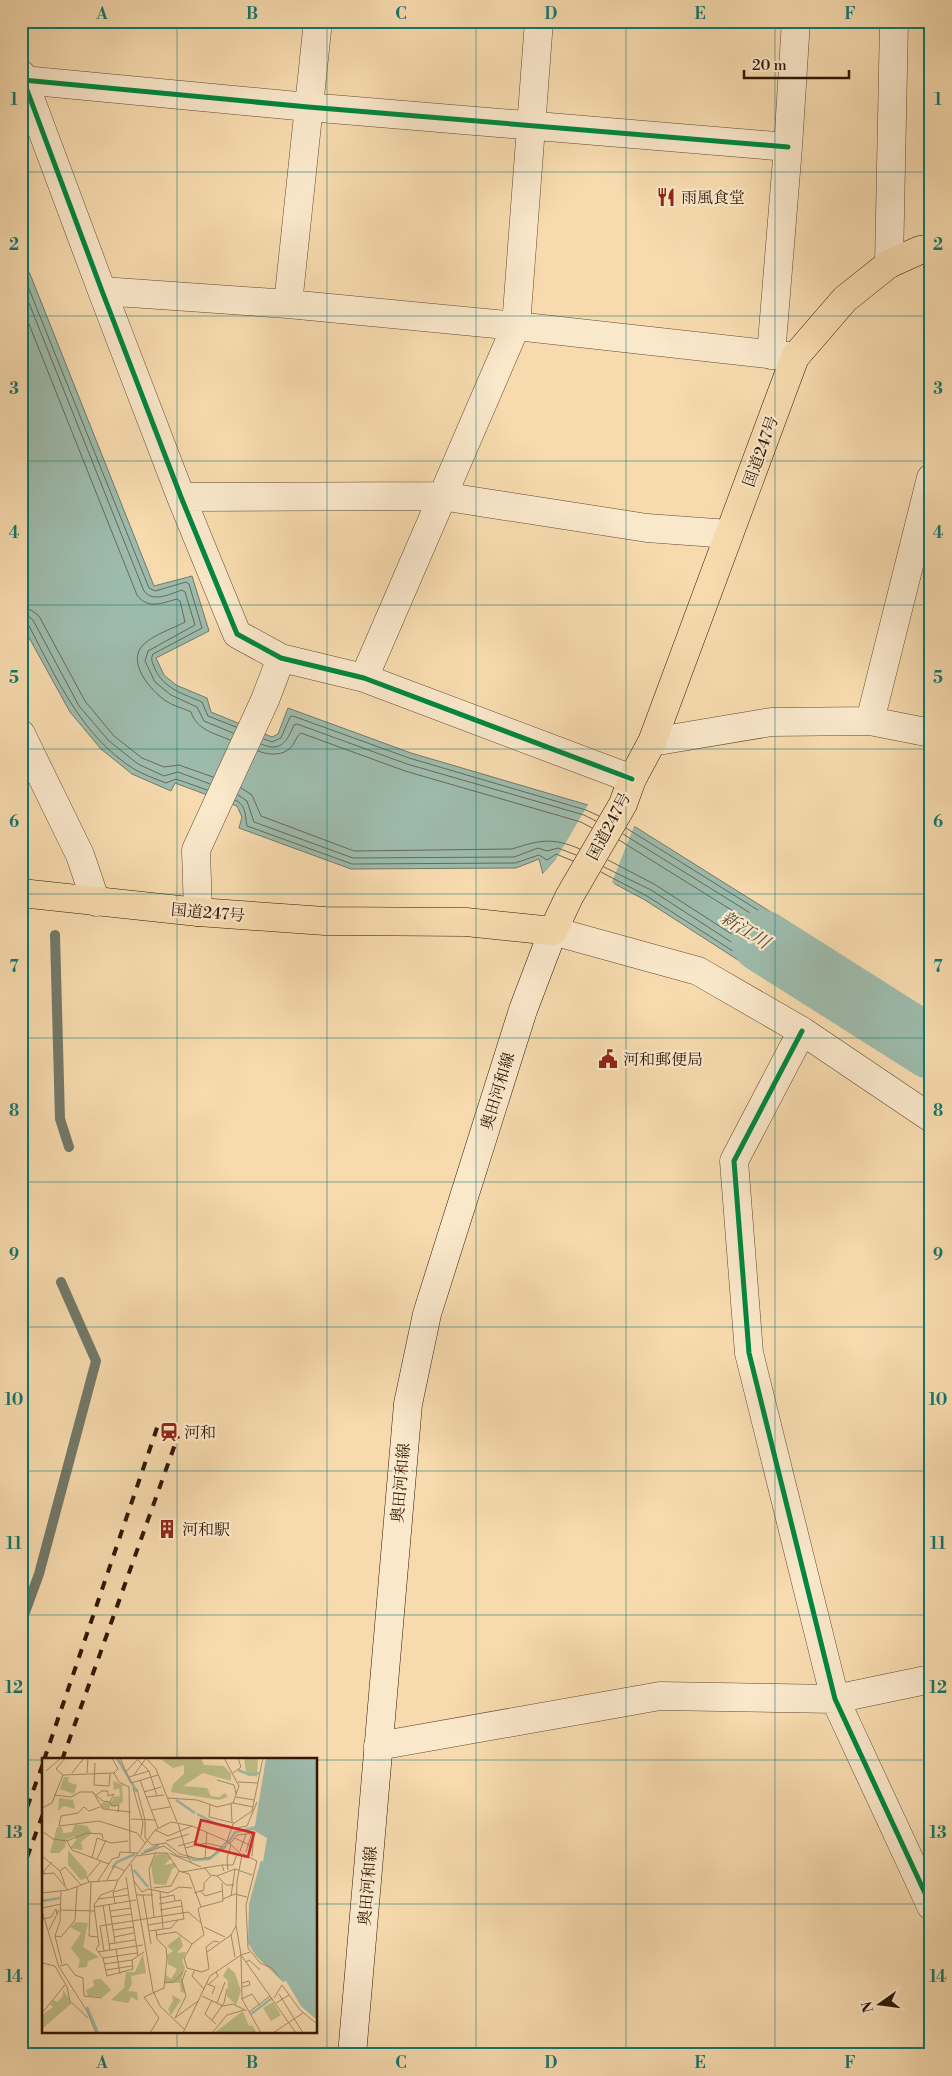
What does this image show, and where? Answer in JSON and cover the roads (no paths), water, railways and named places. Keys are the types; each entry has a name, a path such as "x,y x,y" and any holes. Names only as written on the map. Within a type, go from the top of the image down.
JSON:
{"highway":[{"name":"国道247号","path":"21,893 198,912 326,921 466,922 553,932 569,897 627,792 652,742 729,534 783,356 845,299 889,264 920,250 931,248"}],"street":[{"path":"288,304 318,21"},
{"path":"364,678 516,326 539,21"},
{"path":"102,291 288,304 516,326 783,356 788,147 796,21"},
{"path":"889,264 894,21"},
{"path":"627,792 364,678 281,658 237,634 181,497 22,77 308,107 788,147"},
{"path":"870,721 931,478"},
{"path":"181,497 441,496 647,528 729,534"},
{"path":"198,912 196,850 265,700 281,658"},
{"path":"652,742 772,722 870,721 931,733"},
{"path":"21,734 80,855 96,902"},
{"path":"553,932 698,971 802,1031 931,1118"},
{"name":"奥田河和線","path":"352,2055 408,1404 427,1314 523,1010 553,932"},
{"path":"802,1031 734,1161 749,1353 834,1699 931,1906"},
{"path":"378,1746 660,1696 834,1699 931,1679"}],"water":[{"path":"21,259 30,274 154,586 192,576 209,631 156,658 164,675 176,685 207,698 211,712 272,737 278,734 288,708 411,753 588,805 637,828 852,963 817,1011 645,900 615,884 556,859 543,874 539,859 516,868 351,869 239,828 242,817 237,806 175,783 171,791 132,774 101,749 70,712 21,623"}],"waterway":[{"path":"55,935 60,1119 69,1147"},
{"name":"新江川","path":"762,941 931,1048"},
{"path":"21,1623 39,1574 96,1361 61,1282"}],"railway":[{"path":"45,1758 158,1425"},
{"path":"63,1758 178,1436"},
{"path":"21,1824 42,1766"},
{"path":"21,1874 42,1816"}],"place":[{"name":"雨風食堂","path":"666,197"},
{"name":"河和郵便局","path":"608,1059"},
{"name":"河和","path":"169,1432"},
{"name":"河和駅","path":"167,1529"}]}
